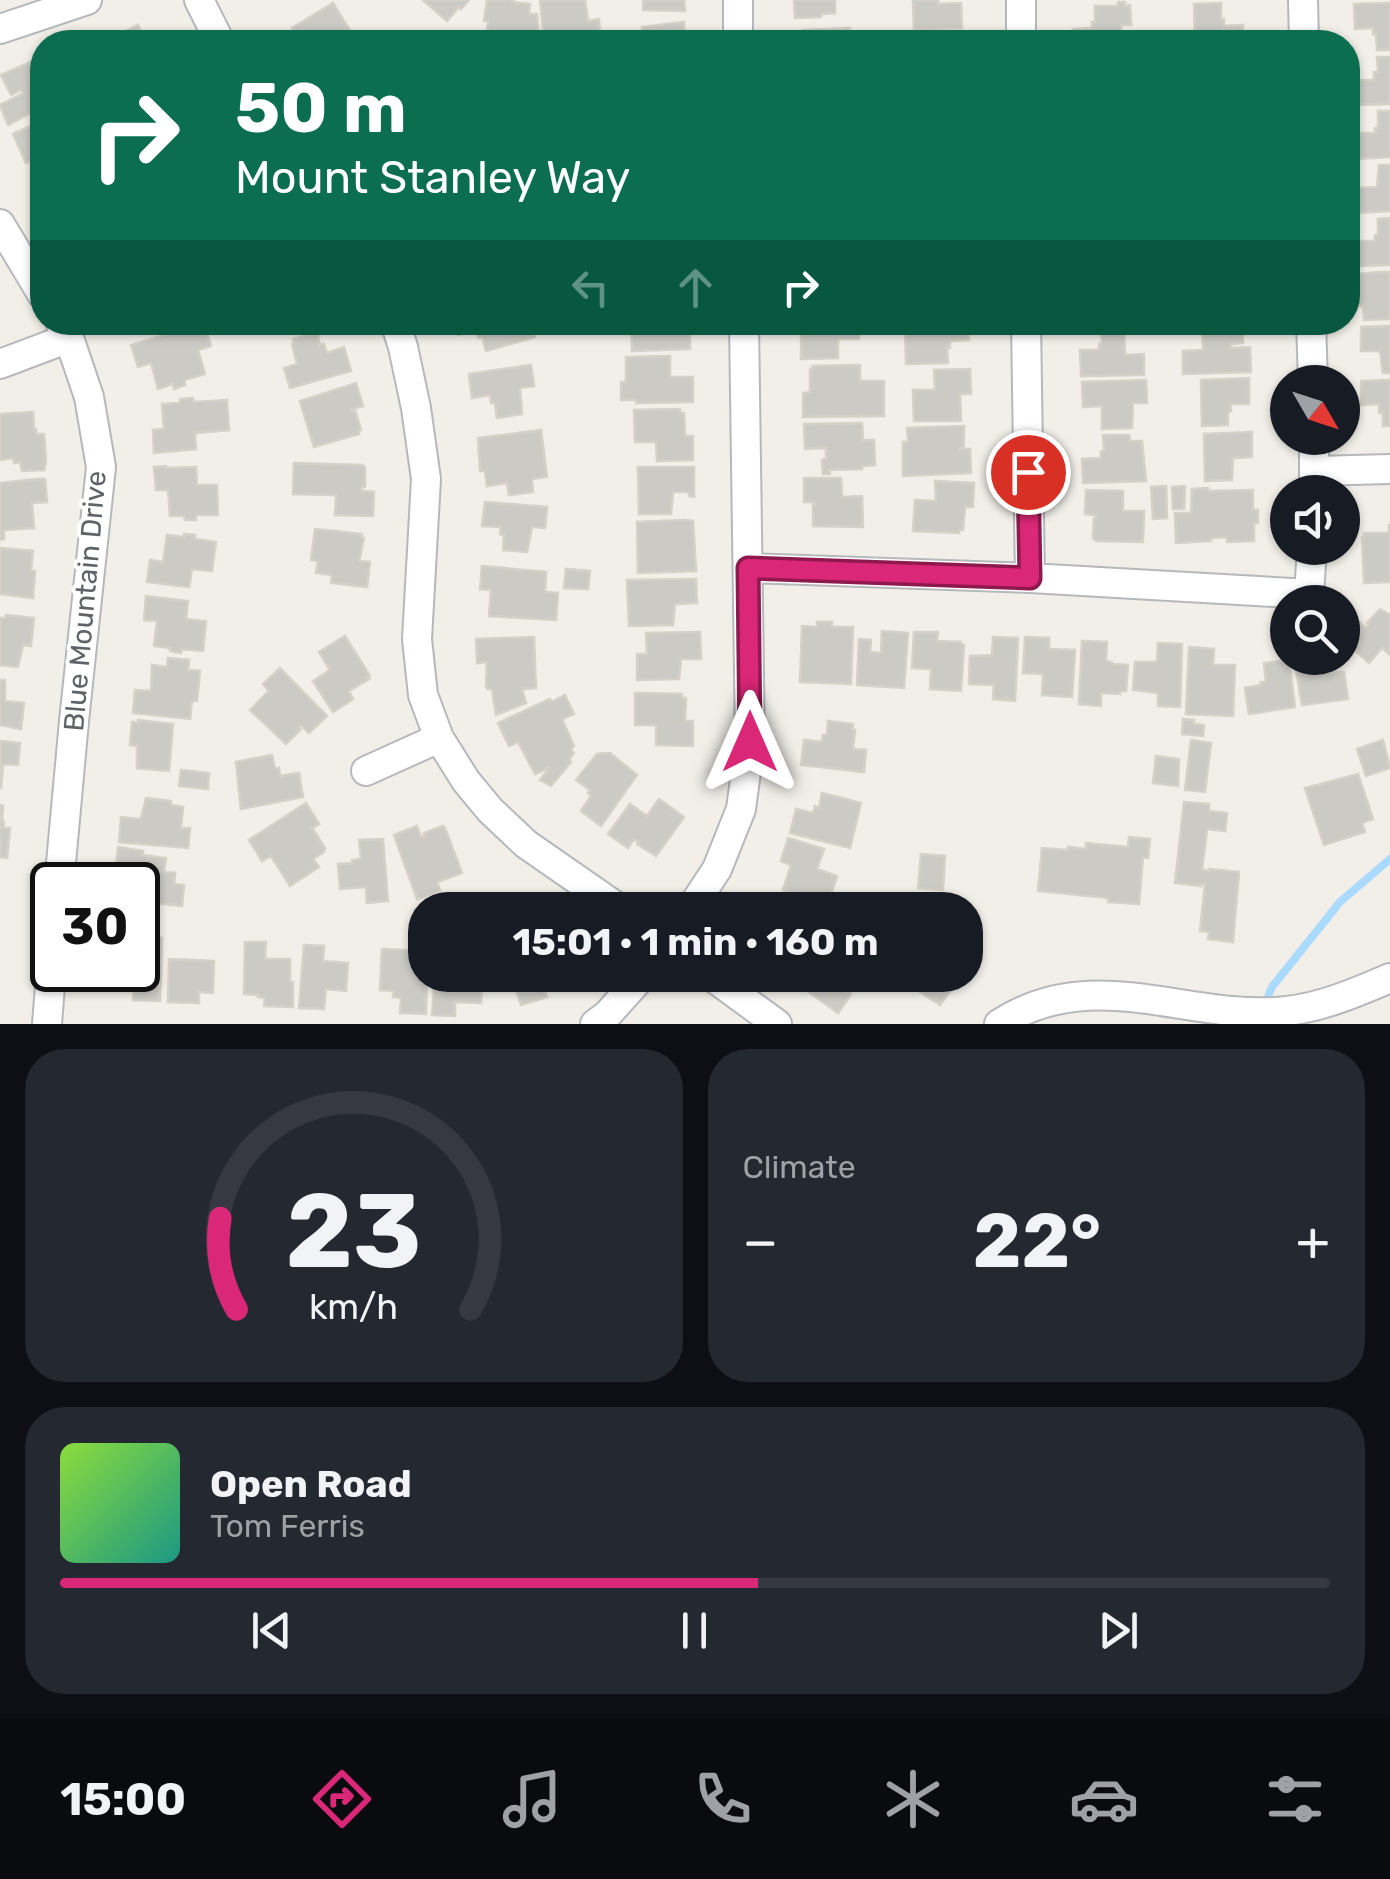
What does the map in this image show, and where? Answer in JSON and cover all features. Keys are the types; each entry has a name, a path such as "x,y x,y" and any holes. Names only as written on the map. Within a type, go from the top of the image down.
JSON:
{"street":[{"path":"0,29 87,0"},
{"path":"198,0 214,30"},
{"path":"738,0 738,30"},
{"path":"1021,0 1022,30"},
{"path":"1303,0 1304,30"},
{"path":"0,224 30,274"},
{"path":"0,364 55,335"},
{"name":"Blue Mountain Drive","path":"61,862 100,466 89,398 66,335"},
{"path":"399,335 416,408 426,479 417,639 423,696 439,738 490,810 526,844 594,892"},
{"path":"702,892 717,869 741,810 750,742 744,335"},
{"path":"1026,335 1030,578"},
{"path":"1311,335 1312,365"},
{"path":"1355,475 1390,469"},
{"path":"748,568 1030,578 1310,594 1311,565"},
{"path":"366,771 439,738"},
{"path":"999,1024 1038,1003 1083,996 1139,997 1250,1012 1286,1011 1316,1006 1390,978"},
{"path":"47,1024 50,992"},
{"path":"594,1024 628,992"},
{"path":"733,992 776,1024"}],"building":[{"path":"423,0 469,0 447,21"},
{"path":"487,0 513,0 530,4 529,14 537,14 538,30 487,30 488,21 484,21"},
{"path":"540,0 585,0 588,21 599,19 600,30 543,30"},
{"path":"643,0 684,0 685,11 643,10"},
{"path":"794,0 835,0 835,13 795,18"},
{"path":"913,0 961,3 962,28 914,29"},
{"path":"1118,2 1130,5 1131,25 1121,25 1121,30 1073,30 1092,28 1095,6 1118,6"},
{"path":"333,3 350,30 293,30"},
{"path":"1221,3 1224,26 1243,25 1243,30 1195,30 1194,4"},
{"path":"1390,3 1390,50 1377,50 1373,28 1355,29 1354,4"},
{"path":"684,22 684,30 642,30"},
{"path":"1377,57 1390,57 1390,104 1360,105 1360,80 1374,80 1374,72 1378,72"},
{"path":"30,62 30,113 8,125 0,105 24,93 21,90 11,95 1,75"},
{"path":"1378,111 1390,111 1390,157 1360,159 1360,133 1375,133"},
{"path":"30,126 30,161 26,163 13,134"},
{"path":"1379,165 1390,165 1390,211 1360,213 1360,188 1377,187"},
{"path":"1390,218 1390,265 1360,266 1360,241 1375,241 1378,219"},
{"path":"1390,272 1390,319 1364,320 1360,274"},
{"path":"1390,326 1390,373 1383,373 1380,351 1361,351 1361,327"},
{"path":"164,335 208,335 211,346 198,350 205,374 184,380 185,385 174,389 173,384 158,389 151,363 138,367 131,345"},
{"path":"318,335 327,353 344,347 351,371 290,388 284,368 297,364 293,339"},
{"path":"478,335 535,337 486,351 482,337"},
{"path":"631,335 690,335 690,349 632,351"},
{"path":"801,335 859,335 859,339 838,339 838,358 801,359"},
{"path":"905,335 969,335 969,340 950,341 948,363 906,364"},
{"path":"1101,335 1124,335 1125,355 1144,354 1144,375 1081,376 1080,350 1099,350"},
{"path":"1202,335 1243,335 1243,343 1231,344 1231,348 1250,347 1251,372 1183,374 1183,351 1203,350"},
{"path":"670,356 670,377 693,377 693,402 621,400 626,357"},
{"path":"531,365 534,386 520,388 522,414 497,418 490,395 472,398 469,374"},
{"path":"860,365 860,381 884,381 884,416 803,417 803,393 810,392 813,366"},
{"path":"970,369 971,394 960,394 961,421 914,421 913,390 935,390 934,370"},
{"path":"1249,378 1249,404 1230,404 1228,425 1202,426 1201,380"},
{"path":"1146,380 1147,403 1133,403 1132,428 1102,429 1102,406 1083,407 1082,382"},
{"path":"1390,380 1390,426 1383,426 1379,404 1361,405 1361,381"},
{"path":"356,383 363,406 351,409 355,410 359,434 314,447 300,401"},
{"path":"193,398 193,402 227,400 229,430 195,433 196,449 154,453 153,430 164,429 162,404"},
{"path":"680,409 684,413 685,436 693,436 693,460 657,461 656,442 635,442 634,410"},
{"path":"33,412 36,434 44,434 46,462 44,470 22,471 20,462 14,463 13,458 0,460 0,414"},
{"path":"862,423 863,440 874,440 875,465 823,474 826,448 805,449 804,424"},
{"path":"964,426 964,448 959,449 970,449 971,473 903,476 907,428"},
{"path":"541,430 547,477 532,479 533,492 509,495 507,483 487,486 485,471 480,471 478,438"},
{"path":"1252,432 1252,457 1233,458 1232,480 1205,481 1204,434"},
{"path":"1103,435 1129,435 1130,441 1142,441 1146,481 1083,483 1082,459 1101,458"},
{"path":"294,463 365,467 362,491 374,492 373,516 335,515 336,495 293,494"},
{"path":"154,467 196,467 197,485 217,485 218,515 196,515 196,520 170,516 168,490 156,490"},
{"path":"638,467 694,467 694,497 689,492 673,492 671,514 639,514"},
{"path":"804,478 841,478 842,497 862,496 863,527 813,526 815,502 804,502"},
{"path":"45,479 47,502 32,503 34,528 4,530 4,539 0,540 0,483"},
{"path":"935,481 974,483 973,507 965,507 963,530 959,533 913,531 915,500 936,501"},
{"path":"1166,486 1167,518 1153,519 1151,487"},
{"path":"1185,486 1184,509 1173,509 1172,487"},
{"path":"1192,489 1253,490 1253,510 1258,510 1254,541 1227,542 1227,537 1176,543 1175,513 1191,513"},
{"path":"1086,490 1123,491 1123,511 1144,511 1143,542 1096,541 1093,538 1097,515 1085,514"},
{"path":"485,502 547,507 545,528 532,527 527,552 503,550 501,527 482,526"},
{"path":"693,521 696,571 638,573 637,522"},
{"path":"1389,525 1390,582 1364,583 1362,537 1364,533 1389,533"},
{"path":"315,529 362,534 359,561 370,562 367,587 331,583 332,575 316,573 318,561 311,560"},
{"path":"184,534 216,542 212,571 192,569 189,587 147,582 150,560 163,562 167,535"},
{"path":"0,548 33,551 33,598 0,594"},
{"path":"482,566 546,572 545,592 558,593 556,620 489,616 491,590 480,589"},
{"path":"566,569 590,571 588,589 564,588"},
{"path":"696,579 697,603 675,604 673,625 629,626 627,580"},
{"path":"146,596 188,601 186,619 206,621 203,651 182,649 181,653 154,646 157,621 144,620"},
{"path":"1380,609 1390,615 1390,655 1382,648 1369,663 1360,655 1360,623 1366,628"},
{"path":"0,618 34,618 31,646 23,645 18,667 0,665"},
{"path":"817,622 853,627 851,684 800,682 802,626 817,627"},
{"path":"882,631 908,633 904,688 857,685 859,639 871,640 870,652 881,653"},
{"path":"700,632 701,659 681,659 679,679 637,680 637,654 647,654 646,633"},
{"path":"914,632 938,632 937,641 964,645 961,691 930,689 931,669 912,668"},
{"path":"345,636 370,676 349,691 353,699 333,712 313,681 330,670 319,652"},
{"path":"534,637 536,688 522,689 526,703 496,715 492,689 486,687 487,662 477,663 476,639"},
{"path":"993,637 1018,638 1015,701 993,699 994,685 969,684 970,656 992,655"},
{"path":"1025,637 1049,638 1049,649 1075,650 1072,697 1042,695 1043,674 1023,673"},
{"path":"1082,641 1107,642 1106,661 1128,665 1126,691 1101,693 1101,706 1079,704"},
{"path":"1158,643 1182,644 1180,707 1158,706 1158,693 1133,690 1135,662 1157,662"},
{"path":"1189,647 1214,649 1213,665 1235,665 1233,716 1186,714"},
{"path":"168,658 189,660 188,670 200,671 197,701 192,701 190,719 133,713 135,690 151,691 152,665 167,667"},
{"path":"1270,662 1270,675 1291,675 1295,707 1249,714 1245,688 1266,682 1264,663"},
{"path":"280,668 327,716 309,733 301,725 286,744 250,710 269,691 263,684"},
{"path":"1297,675 1344,675 1348,699 1302,705"},
{"path":"0,680 5,680 5,701 24,703 21,729 0,725"},
{"path":"635,693 682,694 686,698 685,721 693,721 693,746 656,745 656,725 635,725"},
{"path":"565,695 574,714 562,719 574,753 551,786 540,780 550,767 535,774 518,742 509,746 498,723"},
{"path":"1183,719 1204,725 1203,736 1182,734"},
{"path":"828,721 853,724 853,749 866,750 864,772 801,765 804,740 822,742"},
{"path":"132,722 173,724 169,771 137,768 137,746 130,745"},
{"path":"1191,740 1211,743 1205,792 1185,790"},
{"path":"1383,740 1390,768 1366,776 1357,749"},
{"path":"0,741 20,743 18,765 3,764 1,789"},
{"path":"610,753 637,775 601,826 581,811 591,796 590,790 576,780 597,754"},
{"path":"272,755 280,776 299,773 303,797 241,809 236,762"},
{"path":"1156,756 1179,759 1178,786 1153,783"},
{"path":"181,770 209,773 208,789 179,786"},
{"path":"1358,774 1373,819 1362,823 1365,832 1324,845 1305,788"},
{"path":"822,793 861,803 850,848 790,833 796,809 813,813 815,806 819,808"},
{"path":"146,798 183,807 181,828 190,828 188,848 119,842 121,817 141,819"},
{"path":"659,799 684,817 656,856 634,839 628,848 608,834 630,804 647,816"},
{"path":"1184,802 1209,804 1209,811 1227,813 1225,831 1207,829 1202,870 1239,872 1233,942 1208,939 1209,932 1200,931 1205,884 1175,883"},
{"path":"306,803 319,824 312,828 325,848 313,859 319,867 290,886 271,856 262,861 249,840"},
{"path":"0,805 3,828 10,828 7,858 0,857"},
{"path":"417,826 421,837 443,826 462,873 437,882 440,890 414,892 394,835"},
{"path":"1129,837 1150,839 1148,858 1143,857 1139,904 1038,891 1042,848 1086,849 1086,843 1128,847"},
{"path":"788,838 824,849 817,869 837,876 832,892 783,890 791,865 781,861"},
{"path":"383,839 388,901 367,903 366,887 340,889 338,864 361,859 359,840"},
{"path":"118,847 166,858 164,872 175,873 174,884 184,885 182,906 160,904 160,862 116,862"},
{"path":"921,854 945,856 943,890 918,888"},
{"path":"162,938 160,1001 133,1000 133,992 160,992"},
{"path":"245,942 266,942 265,959 290,959 293,1007 264,1006 265,998 244,994"},
{"path":"304,945 324,946 323,961 348,963 346,991 326,989 324,1009 299,1008"},
{"path":"382,949 408,950 408,992 427,992 426,1014 400,1013 401,998 393,997 394,991 380,990"},
{"path":"169,959 214,961 213,993 199,992 199,1003 168,1002"},
{"path":"434,992 482,992 481,1003 455,1002 455,1016 432,1015"},
{"path":"517,992 545,992 547,997 521,1005"},
{"path":"809,992 851,992 838,1013"},
{"path":"921,992 949,992 940,1005"}],"waterway":[{"path":"1264,1006 1272,987 1340,902 1390,859"}],"route":[{"path":"750,742 748,568 1030,578 1028,472"}]}
